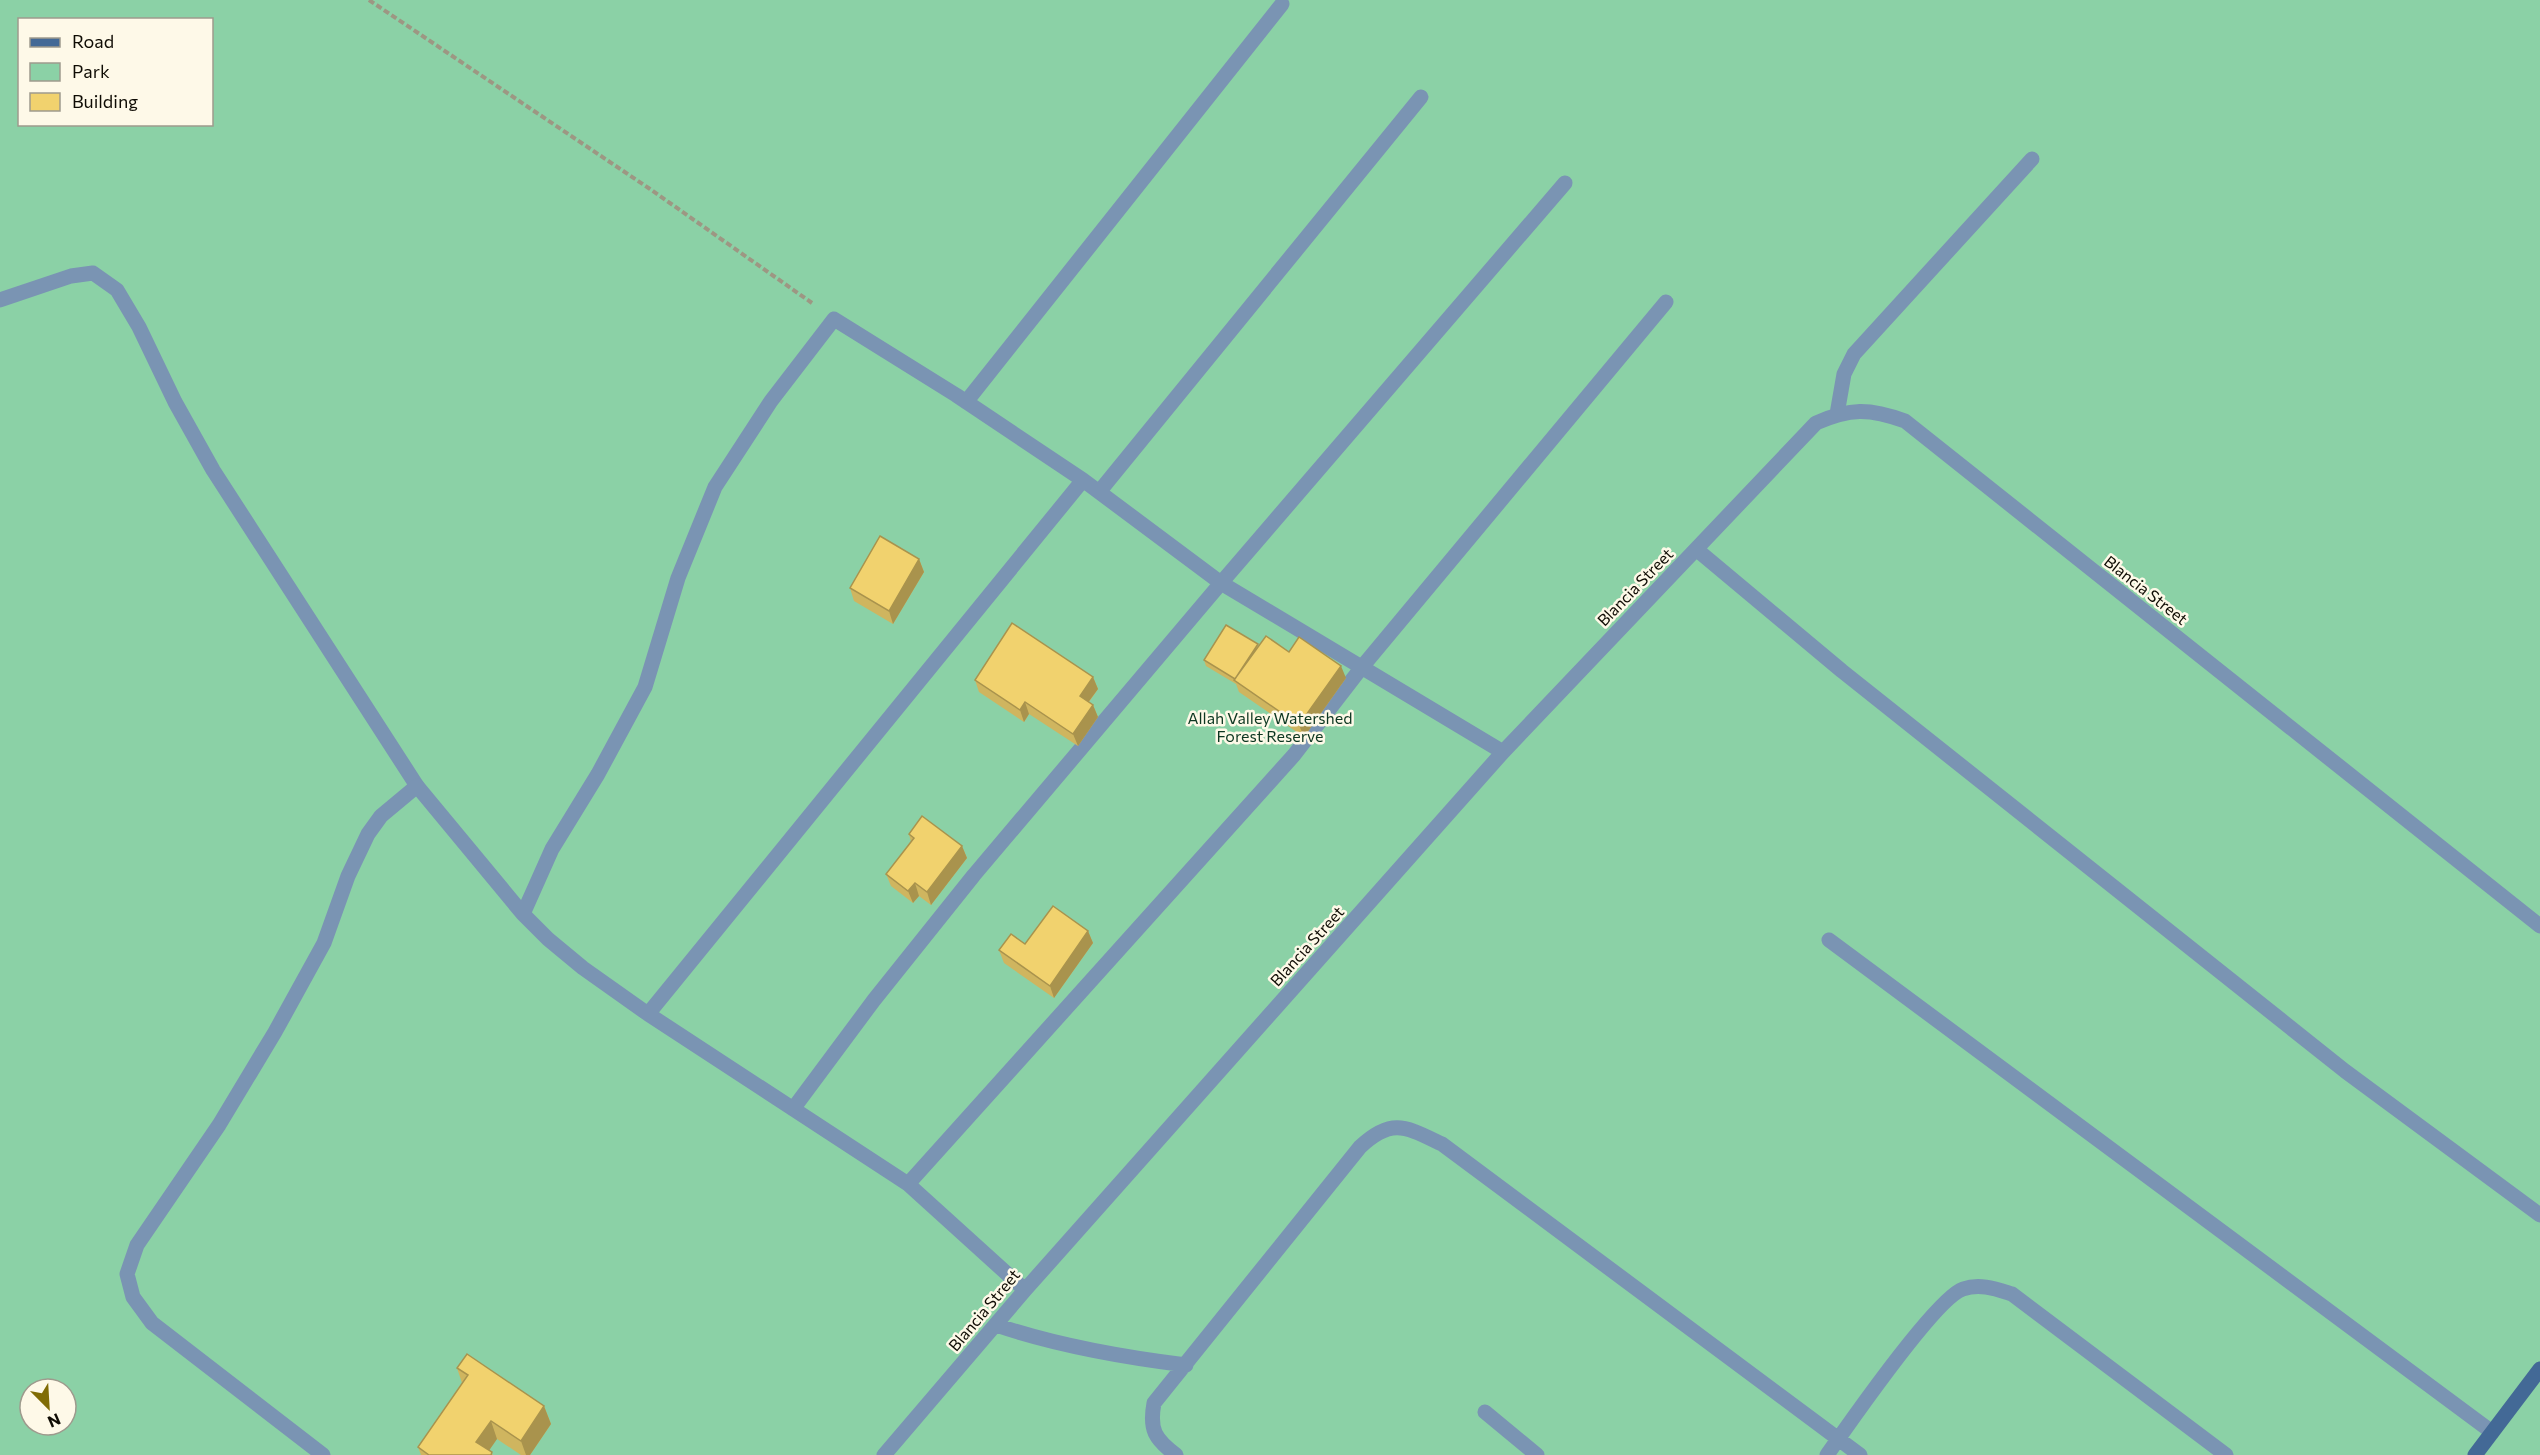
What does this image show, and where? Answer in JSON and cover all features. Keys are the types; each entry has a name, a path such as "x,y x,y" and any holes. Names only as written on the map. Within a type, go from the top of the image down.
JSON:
{"main road":[{"path":"2478,1454 2540,1369"}],"street":[{"path":"966,402 1282,4"},
{"path":"1099,492 1421,97"},
{"path":"1837,414 1844,374 1854,354 2032,159"},
{"path":"793,1109 926,933 1221,583 1565,183"},
{"path":"0,300 71,276 93,273 117,290 139,327 213,470 417,786 523,914 574,961 648,1014 908,1184 1025,1290"},
{"path":"908,1184 1293,755 1362,668 1666,302"},
{"path":"523,914 552,849 598,774 645,687 678,579 715,487 771,401 834,319 966,402 1083,480 1221,583 1503,752"},
{"name":"Blancia Street","path":"884,1455 1025,1290 1503,752 1816,423 1837,414 1860,410 1882,413 1905,421 2540,926"},
{"path":"648,1014 1083,480"},
{"path":"1696,549 1851,678 2345,1071 2540,1215"},
{"path":"323,1455 152,1323 133,1297 127,1274 137,1245 219,1125 324,944 348,876 368,834 387,810 417,786"},
{"path":"1829,940 2492,1432"},
{"path":"1176,1455 1160,1442 1150,1422 1155,1403 1360,1147 1376,1132 1392,1128 1408,1129 1442,1144 1860,1455"},
{"path":"1827,1455 1937,1309 1962,1289 1986,1286 2012,1294 2226,1455"},
{"path":"996,1325 1034,1338 1122,1357 1186,1365"},
{"path":"1485,1412 1537,1455"}],"path":[{"path":"369,0 650,189 834,319"}],"green space":[{"name":"Allah Valley Watershed Forest Reserve","path":"0,0 2540,0 2540,1455 0,1455"}],"building":[{"path":"880,536 919,559 889,611 850,588"},
{"path":"1012,623 1093,677 1080,696 1093,705 1073,734 1025,702 1020,710 975,680"},
{"path":"1226,625 1258,644 1235,679 1204,660"},
{"path":"1266,636 1289,652 1299,637 1341,666 1299,725 1234,680"},
{"path":"922,816 962,846 927,892 915,883 908,891 886,874 914,838 909,834"},
{"path":"1053,906 1088,931 1050,986 999,950 1011,934 1025,944"},
{"path":"467,1354 544,1406 521,1441 491,1421 476,1442 492,1452 491,1455 429,1455 418,1447 468,1375 457,1368"}]}
